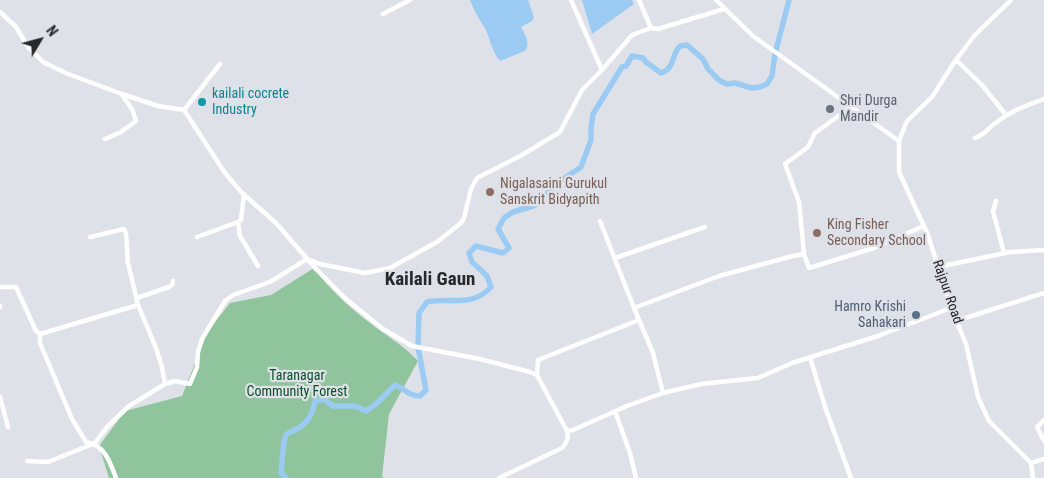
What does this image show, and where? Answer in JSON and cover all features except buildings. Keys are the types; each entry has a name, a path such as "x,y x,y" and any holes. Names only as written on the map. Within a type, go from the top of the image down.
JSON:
{"street":[{"path":"383,14 410,0"},
{"path":"571,0 602,70"},
{"path":"639,0 651,28"},
{"path":"716,0 753,36 852,106 899,142 907,120 932,97 974,36 1011,0"},
{"path":"307,259 320,264 365,273 390,268 438,242 461,224 471,189 477,178 522,155 560,132 582,90 632,35 651,28 658,29 724,9"},
{"path":"0,12 16,27 28,47 43,62 68,74 122,94 158,106 184,110 225,173 244,194 276,223 307,259 346,299 383,329 412,346 480,359 537,375"},
{"path":"956,60 982,85 1006,115"},
{"path":"184,110 220,64"},
{"path":"105,139 136,122 132,109 122,94"},
{"path":"975,138 987,132 993,124 1006,115 1044,99"},
{"path":"852,106 814,133 808,147 785,164 800,202 804,254 809,268 874,248 924,226"},
{"name":"Rajpur Road","path":"899,142 899,172 924,226 951,308 966,344 978,397 989,421 1031,463"},
{"path":"198,237 238,222 241,218 244,194"},
{"path":"996,201 993,211 1004,253"},
{"path":"600,221 653,353 663,393"},
{"path":"238,222 240,236 258,266"},
{"path":"615,258 705,227"},
{"path":"90,236 124,229 128,263 138,306 156,348 165,384"},
{"path":"938,267 1004,253 1044,250"},
{"path":"634,308 719,276 804,254"},
{"path":"27,461 48,462 95,443 107,427 129,406 165,384 176,381 190,384 197,367 198,352 202,339 225,301 233,295 270,282 307,259"},
{"path":"137,298 169,287 174,281"},
{"path":"0,287 16,287 36,331 40,334 40,343 72,419 86,442 95,443 108,457 116,478"},
{"path":"956,321 1044,293"},
{"path":"40,334 138,306"},
{"path":"568,430 573,430 615,411 663,393 701,384 758,378 951,308"},
{"path":"499,478 562,448 567,443 568,430 537,375 538,360 639,320"},
{"path":"810,358 825,407 851,478"},
{"path":"0,397 8,427"},
{"path":"615,411 630,453 636,478"},
{"path":"1044,420 1037,427 1044,440"},
{"path":"1034,478 1031,463 1044,459"}],"green space":[{"name":"Taranagar Community Forest","path":"314,268 345,303 418,361 389,414 382,477 384,478 109,478 99,446 125,411 182,396 208,331 230,303 271,295"}],"water":[{"path":"470,0 528,0 534,17 532,21 521,27 527,42 525,51 500,61"},
{"path":"582,0 632,0 634,4 592,34"}],"waterway":[{"path":"286,478 281,473 285,437 307,421 315,401 324,399 333,406 355,406 366,411 395,385 409,393 420,396 426,390 418,347 419,313 427,302 469,300 476,298 491,287 487,276 472,262 469,253 476,246 503,253 509,248 498,229 504,218 513,212 533,206 541,201 553,186 581,167 591,140 593,114 622,67 626,66 632,56 643,58 661,73 669,68 677,49 680,46 687,45 703,59 708,69 720,81 752,88 760,87 767,84 772,76 775,54 789,0"}],"place":[{"name":"kailali cocrete Industry","path":"202,102"},
{"name":"Shri Durga Mandir","path":"830,109"},
{"name":"Nigalasaini Gurukul Sanskrit Bidyapith","path":"490,192"},
{"name":"King Fisher Secondary School","path":"817,233"},
{"name":"Hamro Krishi Sahakari","path":"916,315"}],"district":[{"name":"Kailali Gaun","path":"430,280"}]}
